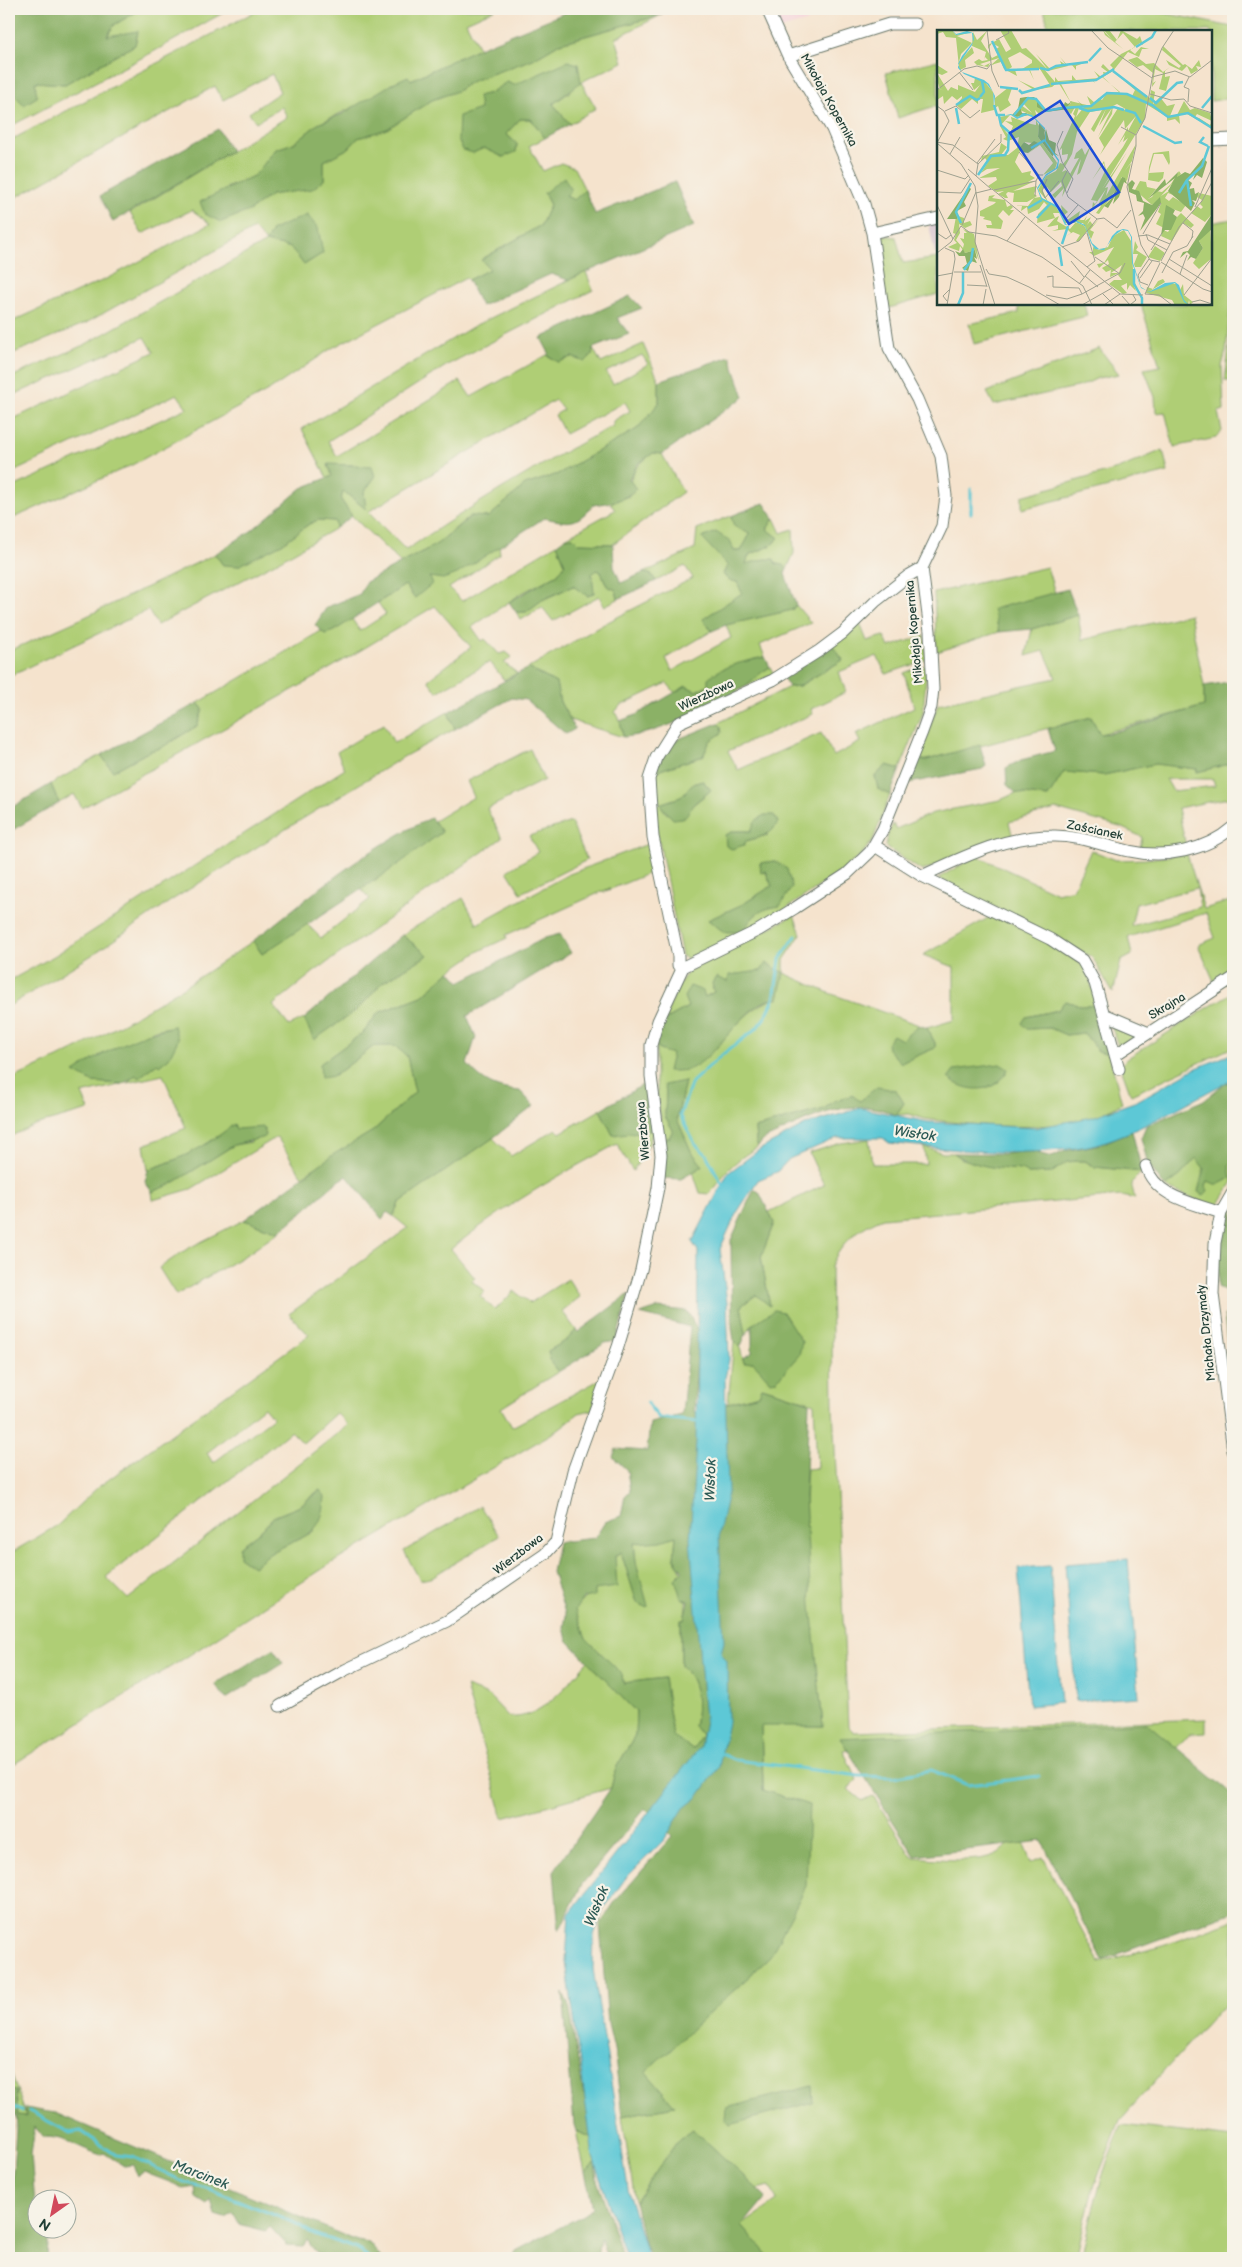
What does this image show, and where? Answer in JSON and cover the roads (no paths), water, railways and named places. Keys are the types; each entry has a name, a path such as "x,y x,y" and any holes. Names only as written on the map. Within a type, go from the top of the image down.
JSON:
{"street":[{"name":"Mikołaja Kopernika","path":"682,967 759,930 810,899 847,874 875,846 931,707 932,656 922,568 942,526 946,496 941,456 916,399 888,348 872,233 864,204 832,129 788,56 767,9"},
{"path":"788,56 889,24 915,24"},
{"path":"1212,140 1233,139"},
{"path":"872,233 937,218"},
{"name":"Wierzbowa","path":"280,1706 345,1670 446,1621 545,1554 556,1542 573,1471 618,1347 645,1250 658,1188 661,1155 651,1076 651,1045 658,1021 682,967 678,965 653,837 649,779 656,758 678,723 773,680 819,651 843,633 875,602 908,576 922,568"},
{"name":"Zaścianek","path":"922,876 974,851 1024,839 1064,836 1132,852 1172,853 1199,847 1233,827"},
{"path":"875,846 922,876 1050,939 1075,954 1091,972 1119,1070"},
{"name":"Skrajna","path":"1115,1055 1233,978"},
{"path":"1104,1014 1149,1033"},
{"path":"1146,1166 1151,1180 1163,1191 1221,1213"},
{"name":"Michała Drzymały","path":"1233,1192 1221,1213 1215,1243 1213,1294 1233,1451"}],"water":[{"name":"Wisłok","path":"1233,1053 1233,1079 1162,1117 1106,1141 1063,1150 989,1152 889,1143 883,1138 837,1138 789,1159 777,1172 758,1180 736,1214 720,1249 727,1303 729,1360 725,1378 728,1492 719,1533 724,1642 721,1653 727,1661 728,1722 719,1767 698,1797 684,1808 664,1840 625,1879 603,1910 594,1935 593,1969 629,2195 648,2258 626,2258 593,2157 566,1961 569,1914 700,1747 705,1720 690,1539 696,1442 698,1251 692,1242 728,1173 759,1150 805,1125 861,1108 928,1122 1035,1128 1092,1117 1137,1101 1192,1070"},
{"path":"1128,1559 1139,1697 1076,1701 1065,1564"},
{"path":"1050,1566 1061,1703 1029,1706 1018,1568"}],"waterway":[{"path":"971,489 971,513"},
{"path":"724,1188 706,1154 695,1144 680,1115 692,1082 723,1054 756,1029 766,1016 774,999 780,959 796,936"},
{"path":"647,1403 659,1418 698,1422"},
{"path":"719,1753 736,1760 860,1776 893,1777 931,1770 968,1785 1039,1776"},
{"name":"Marcinek","path":"9,2105 22,2111"},
{"name":"Marcinek","path":"29,2111 70,2133 81,2131 116,2155 133,2157 184,2182 210,2189 299,2225 315,2234 344,2244 369,2258"}]}
